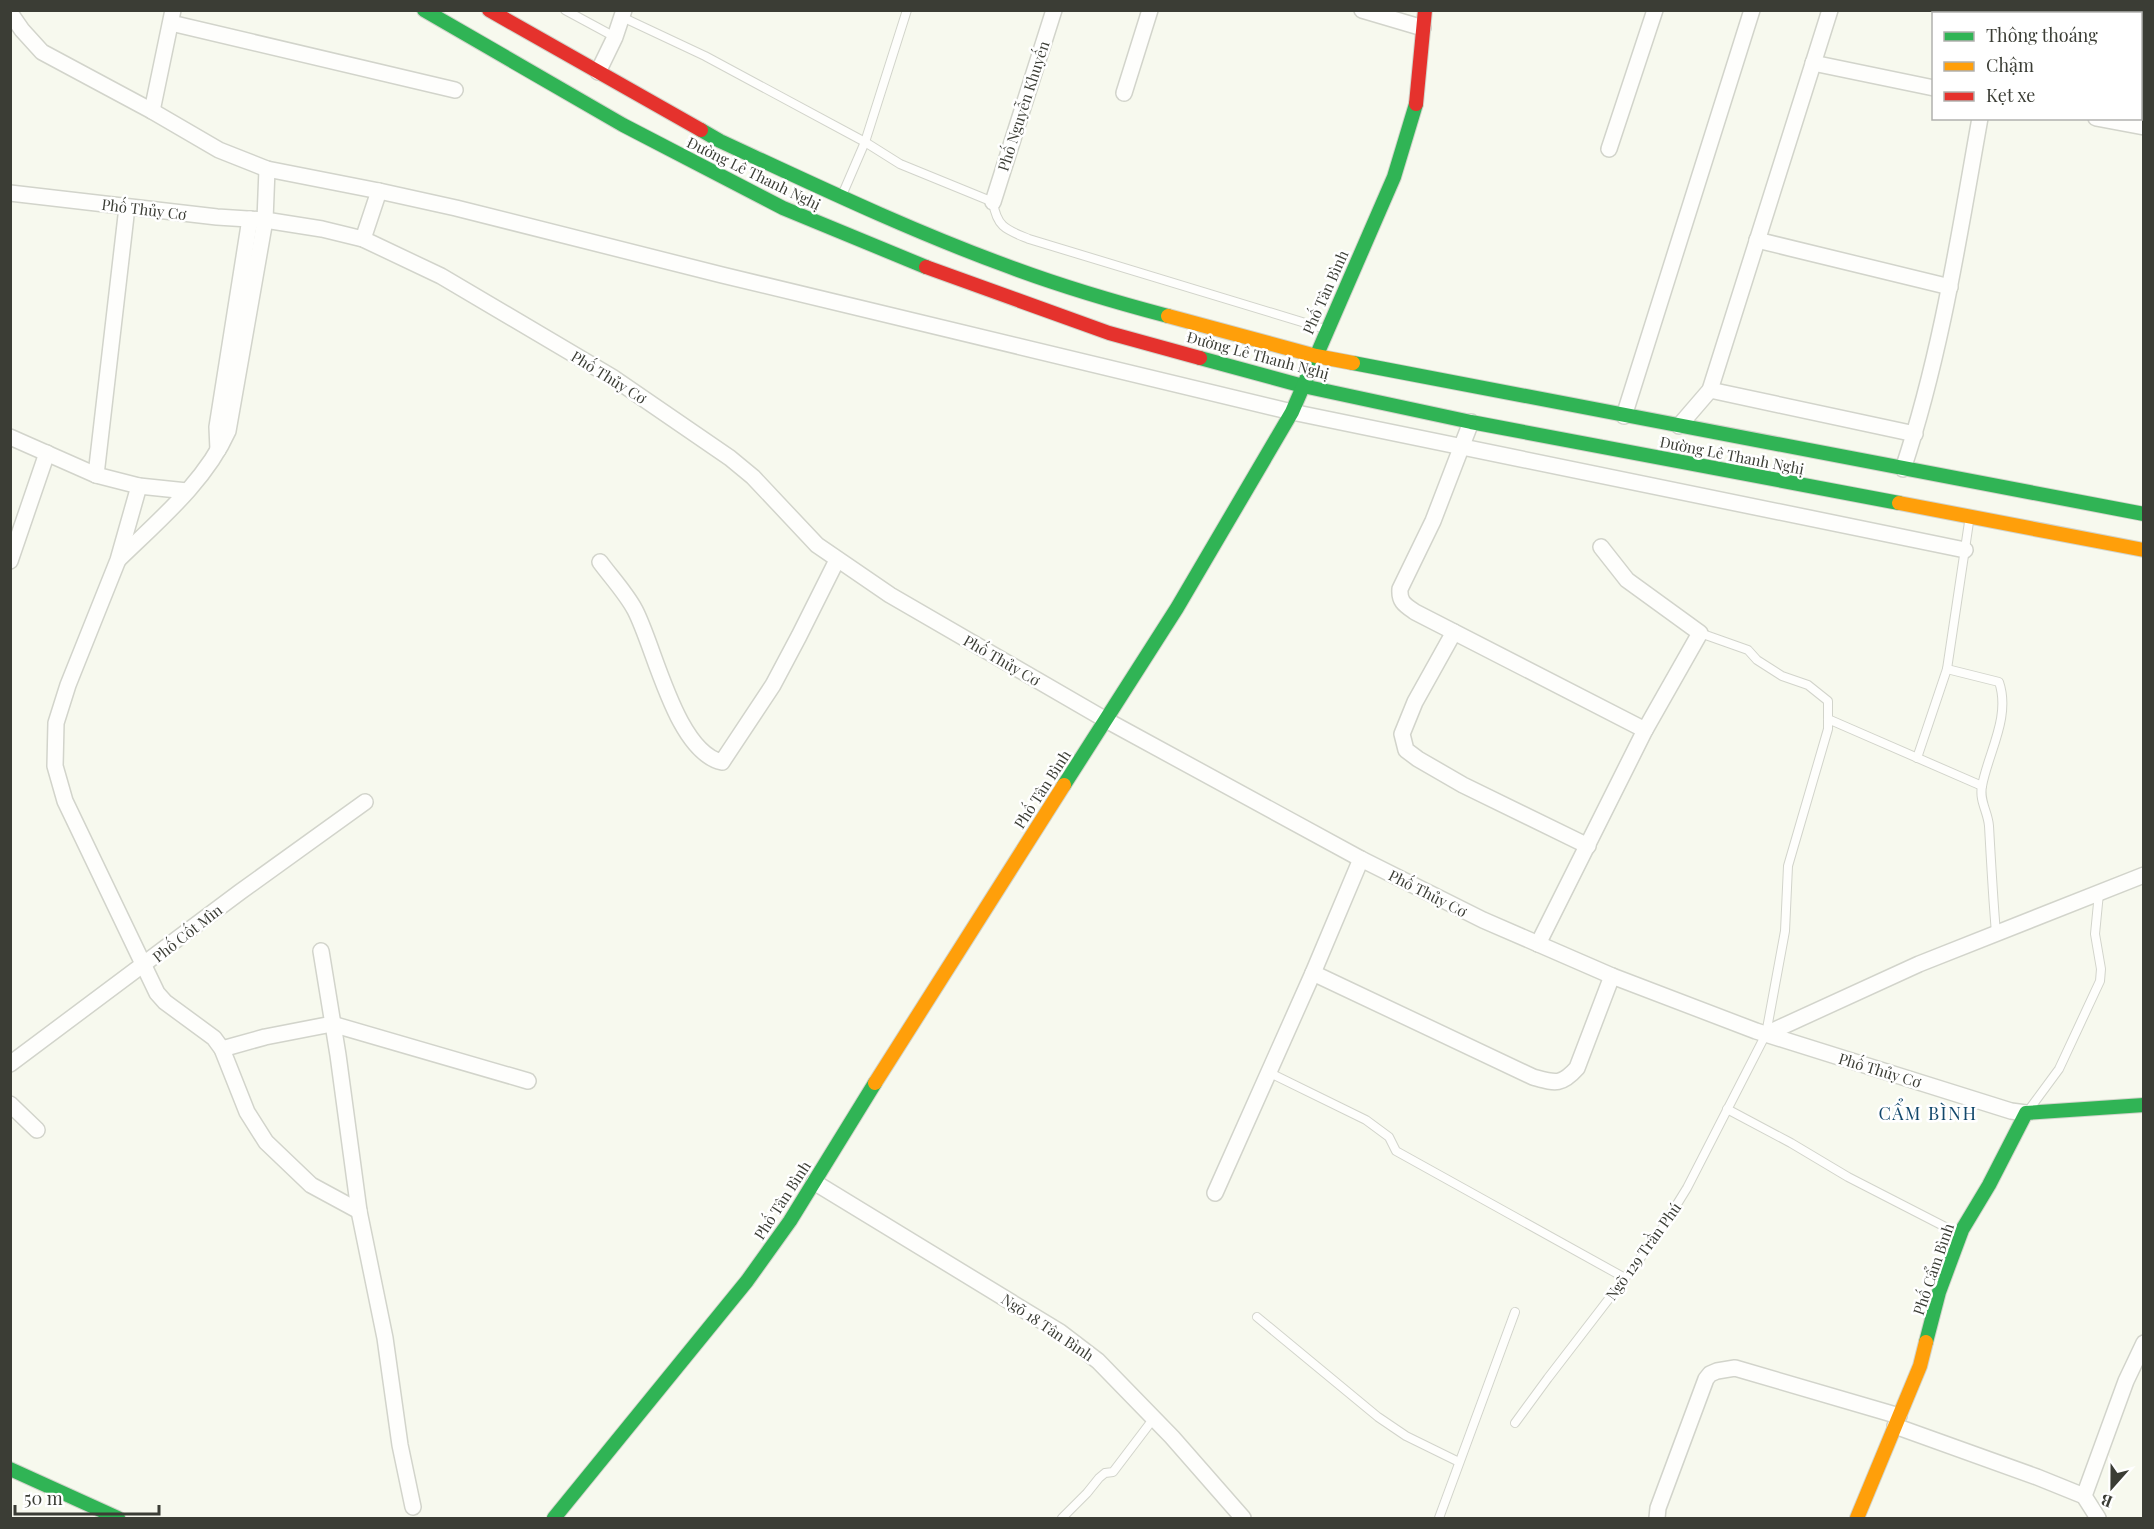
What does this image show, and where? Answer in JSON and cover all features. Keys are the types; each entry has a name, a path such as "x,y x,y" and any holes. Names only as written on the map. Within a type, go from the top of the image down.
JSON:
{"main road":[{"name":"Đường Lê Thanh Nghị","path":"424,10 623,125 783,208 837,213 1127,305 1316,356 2144,514"},
{"name":"Đường Lê Thanh Nghị","path":"489,10 720,141 837,213 954,279 1109,333 1303,386 1471,422 2144,550"},
{"name":"Phố Tân Bình","path":"554,1518 747,1281 790,1221 944,972 1177,608 1292,412 1394,177 1415,110 1425,10"},
{"path":"2026,1113 2144,1105"},
{"name":"Phố Cẩm Bình","path":"1857,1518 1920,1366 1940,1292 1960,1234 1989,1185 2026,1113"},
{"path":"10,1469 118,1518"}],"street":[{"name":"Phố Nguyễn Khuyến","path":"993,202 1054,10"},
{"path":"1124,93 1150,10"},
{"path":"1362,10 1423,28"},
{"path":"1609,149 1655,10"},
{"path":"1624,416 1752,10"},
{"path":"1680,426 1710,390 1830,10"},
{"path":"598,72 623,14"},
{"path":"13,17 42,52 219,150 267,169 456,208 722,275 1292,412 1965,550"},
{"path":"152,111 172,17 455,90"},
{"path":"1813,63 1932,88"},
{"path":"1903,469 1915,434 1950,287 1980,120"},
{"path":"2107,120 2144,127"},
{"path":"118,560 187,491 219,453 228,431 266,220 267,169"},
{"path":"363,239 379,191"},
{"name":"Phố Thủy Cơ","path":"10,193 217,218 266,220 322,229 363,239 441,276 612,377 730,458 753,477 810,538 837,560 890,595 1106,720 1361,859 1483,920 1612,976 1766,1034 2011,1111 2026,1113"},
{"path":"96,476 127,207"},
{"path":"219,453 217,427 249,219"},
{"path":"1758,240 1950,287"},
{"path":"242,265 258,268"},
{"path":"1710,390 1915,434"},
{"path":"1471,422 1433,520 1402,583 1399,597 1402,603 1415,612 1645,730"},
{"path":"10,437 96,476 139,486 187,491"},
{"path":"10,561 47,453"},
{"path":"139,486 118,560 68,685 56,723 56,766 65,801 157,993 165,1002 214,1038 222,1049 247,1112 266,1142 311,1185 359,1211"},
{"path":"1538,944 1645,730 1700,633 1627,580 1601,547"},
{"path":"600,562 635,610 664,684 689,736 700,751 722,762 772,685 837,560"},
{"path":"1454,632 1415,702 1401,734 1406,750 1463,785 1588,846"},
{"name":"Phố Cốt Mìn","path":"10,1064 240,892 365,802"},
{"path":"1215,1193 1361,859"},
{"path":"1766,1034 1919,964 2144,875"},
{"path":"321,951 359,1211 385,1338 400,1446 413,1507"},
{"path":"1313,973 1533,1077 1553,1083 1567,1079 1577,1068 1612,976"},
{"path":"222,1049 265,1037 332,1024 528,1081"},
{"path":"10,1104 37,1130"},
{"name":"Ngõ 18 Tân Bình","path":"814,1182 1060,1332 1098,1361 1154,1418 1243,1518"},
{"path":"2084,1496 2126,1381 2144,1343"},
{"path":"1657,1518 1658,1508 1706,1379 1710,1374 1735,1368 1897,1421 2084,1496 2098,1518"}],"lane":[{"path":"565,10 615,37"},
{"path":"837,213 865,142 907,10"},
{"path":"623,14 865,142 900,164 993,202 999,224 1029,240 1327,330"},
{"path":"1917,758 1947,669 1970,518"},
{"path":"1700,633 1748,650 1757,660 1782,676 1808,685 1828,701 1828,719 1982,786"},
{"path":"1947,669 1999,682 2001,690 2000,722 1982,786 1981,801 1989,823 1996,935"},
{"name":"Ngõ 129 Trần Phú","path":"1515,1424 1658,1236 1681,1198 1766,1034 1785,931 1788,866 1828,729 1828,719"},
{"path":"2026,1113 2059,1069 2100,981 2101,969 2095,934 2099,893"},
{"path":"1268,1072 1366,1119 1389,1137 1396,1151 1625,1278"},
{"path":"1727,1109 1848,1177 1960,1234"},
{"path":"1439,1518 1515,1312"},
{"path":"1257,1317 1378,1417 1406,1436 1459,1462"},
{"path":"1062,1518 1088,1494 1099,1478 1105,1473 1113,1472 1154,1418"}],"traffic: fast":[{"path":"424,10 623,125 783,208 926,267"},
{"path":"1064,785 1177,608 1292,412 1394,177 1416,104"},
{"path":"701,130 827,191 973,253 1068,287 1168,316"},
{"path":"1200,358 1303,386 1471,422 1899,503"},
{"path":"1353,363 2144,514"},
{"path":"554,1518 747,1281 790,1221 875,1083"},
{"path":"1926,1342 1939,1292 1962,1230 1989,1185 2026,1113 2144,1105"},
{"path":"10,1469 118,1518"}],"traffic: slow":[{"path":"1168,316 1316,356 1353,363"},
{"path":"1899,503 2144,550"},
{"path":"875,1083 1064,785"},
{"path":"1857,1518 1920,1366 1926,1342"}],"traffic: jam":[{"path":"489,10 701,130"},
{"path":"1416,104 1425,10"},
{"path":"926,267 1109,333 1200,358"}],"district":[{"name":"CẨM BÌNH","path":"1928,1113"}]}
